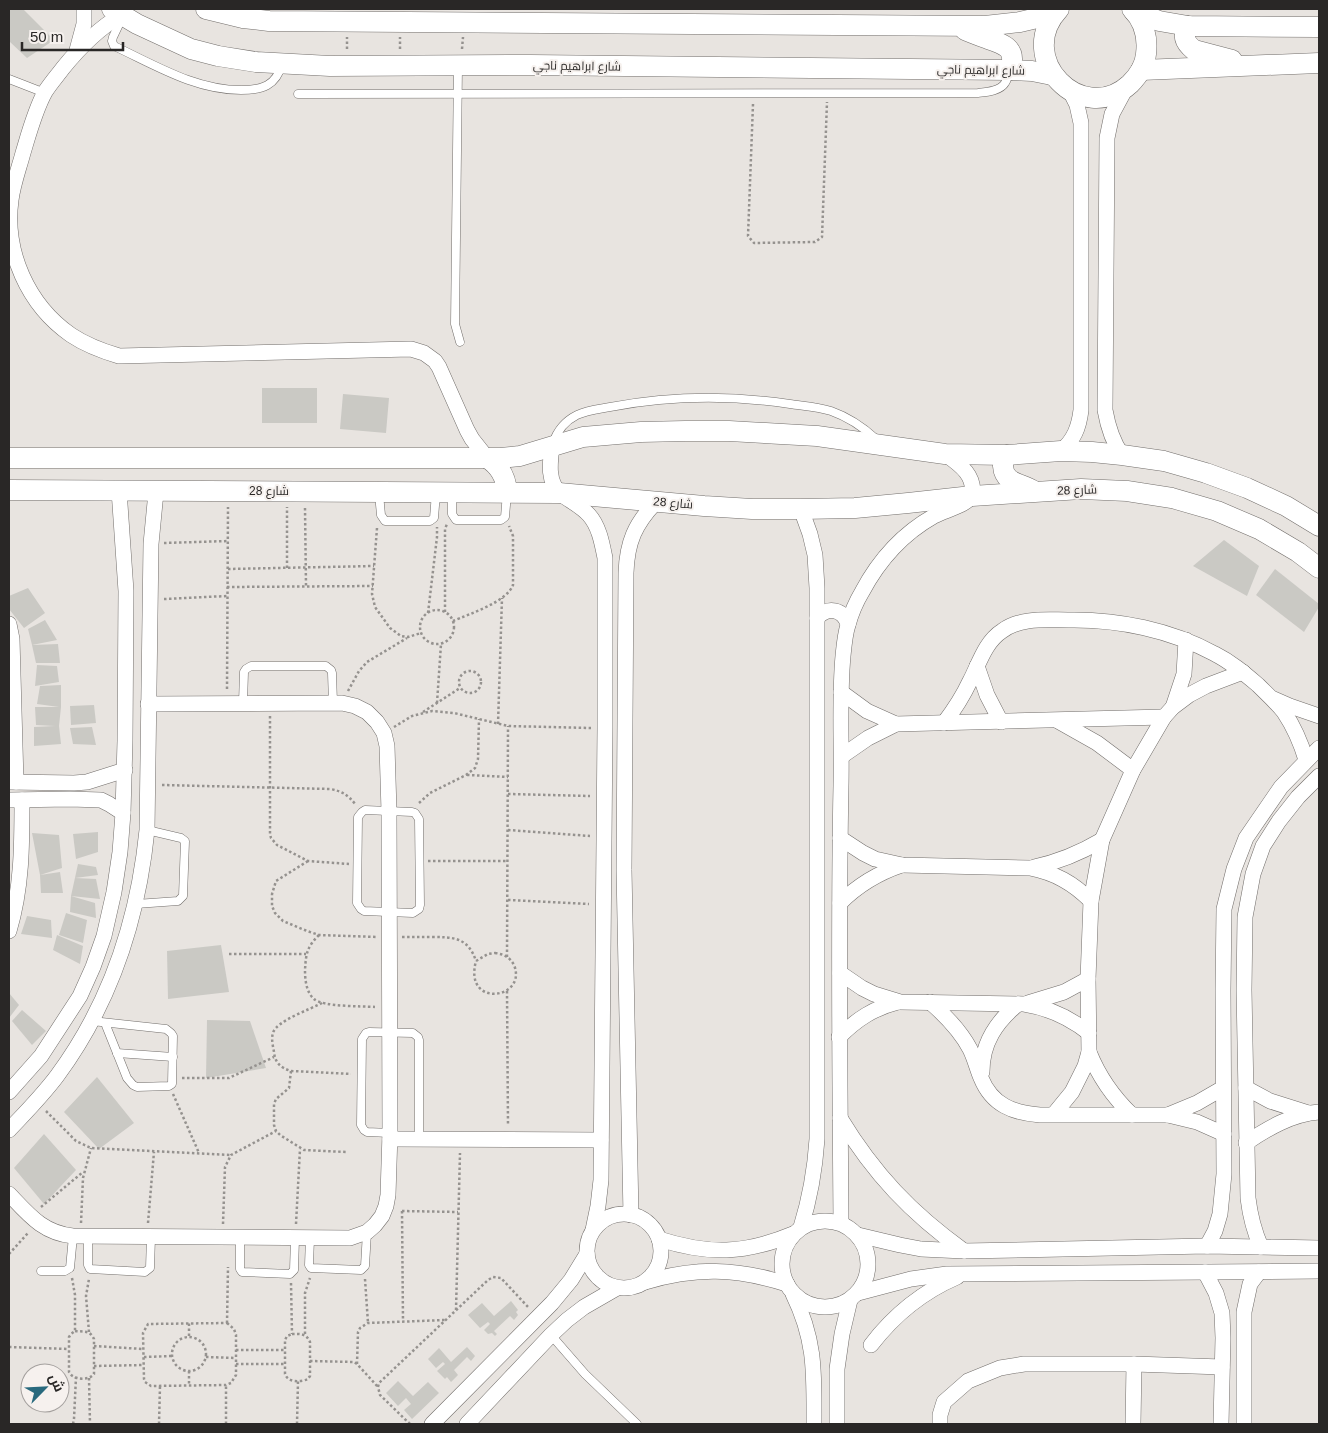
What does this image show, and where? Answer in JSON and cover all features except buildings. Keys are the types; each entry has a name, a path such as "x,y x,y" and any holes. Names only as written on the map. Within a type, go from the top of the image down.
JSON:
{"street":[{"path":"76,52 84,24 84,9"},
{"path":"206,9 243,18 269,21 348,23 950,26 1003,24 1029,20 1056,11"},
{"path":"1133,10 1159,21 1188,26 1319,27"},
{"path":"1122,454 1115,444 1105,410 1107,138 1118,100 1141,70 1146,58 1146,33 1141,21 1133,10"},
{"path":"1056,11 1044,37 1044,50 1046,63 1052,75 1060,84 1070,91 1081,95 1098,97 1126,88"},
{"path":"119,13 76,52 45,93 14,169 10,200 11,250 30,290 45,312 71,335 86,344 119,356 411,349 424,353 435,361 439,367 467,430 487,458 494,463 504,476 507,492"},
{"name":"شارع ابراهيم ناجي","path":"119,13 137,24 191,50 256,62 347,66 531,65 1010,70 1032,71 1052,75"},
{"path":"950,26 1006,46 1012,54 1010,70"},
{"path":"1188,26 1184,36 1189,46 1194,50 1252,65"},
{"path":"1141,70 1319,62"},
{"path":"1062,451 1078,428 1081,410 1081,123 1077,105 1070,91"},
{"path":"1081,186 1107,186"},
{"path":"1080,386 1105,386"},
{"path":"9,458 501,458 520,456 576,439 597,435 685,430 774,432 881,444 945,454 1007,455 1062,451 1122,454 1206,472 1286,506 1319,526"},
{"path":"552,447 550,470 554,486 559,493 581,507 590,516 602,543 606,573 600,1193 593,1230 587,1246 589,1264 600,1280 617,1288 627,1288 668,1276 692,1272 716,1271 748,1274 764,1277 790,1288 802,1300 814,1306 826,1307 839,1305 854,1296 911,1279 929,1276 965,1274 1319,1271"},
{"path":"841,1223 839,1037 842,668 848,624 861,593 896,543 922,524 944,511 966,502 972,496 972,483 966,470 945,454"},
{"path":"1007,455 1004,457 1003,466 1006,476 1010,480 1036,492"},
{"name":"شارع 28","path":"9,490 559,493 752,509 801,510 864,507 972,496 1036,492 1090,489 1127,491 1172,498 1216,511 1259,529 1298,552 1319,568"},
{"path":"9,1092 41,1056 80,996 93,968 104,936 114,892 120,852 125,770 126,591 119,490"},
{"path":"9,1130 36,1102 57,1076 75,1049 98,1022 136,904 147,830 151,544 156,492"},
{"path":"631,1215 624,870 626,573 630,542 636,527 645,513 656,502"},
{"path":"801,510 815,555 817,618 817,1139 812,1187 797,1231 786,1245 782,1258 783,1272 805,1321 812,1351 814,1366 814,1424"},
{"path":"606,573 626,573"},
{"path":"126,591 150,596"},
{"path":"817,618 825,611 835,610 843,615 848,624"},
{"path":"944,723 962,696 987,646 1002,631 1021,622 1042,620 1079,620 1115,623 1151,630 1186,640 1216,654 1243,672 1272,698 1284,712 1301,743 1306,760"},
{"path":"9,624 12,639 12,782 87,782 125,770"},
{"path":"1054,1114 1072,1092 1089,1052 1088,979 1091,900 1102,840 1133,770 1169,712 1184,674 1186,640"},
{"path":"978,666 987,695 1001,722"},
{"path":"841,692 867,711 896,724 1056,720 1169,712 1189,696 1206,686 1243,672"},
{"path":"1272,698 1319,716"},
{"path":"9,1194 44,1228 53,1232 81,1236 350,1238 367,1232 375,1225 382,1216 386,1206 390,1136 390,1008 388,746 384,733 367,712 356,706 337,703 148,704"},
{"path":"1056,720 1097,743 1133,770"},
{"path":"842,756 868,738 896,724"},
{"path":"1207,1246 1215,1231 1222,1197 1224,1134 1224,909 1234,869 1246,838 1281,787 1319,748"},
{"path":"1261,1247 1255,1232 1248,1198 1244,990 1245,917 1253,874 1263,846 1279,821 1298,797 1319,776"},
{"path":"9,932 20,885 22,852 16,800 100,800 123,813"},
{"path":"840,838 875,859 902,865 1030,868 1044,871 1063,879 1081,890 1091,900"},
{"path":"1030,868 1053,863 1075,855 1102,840"},
{"path":"840,903 862,884 902,865"},
{"path":"603,870 624,870"},
{"path":"840,973 862,988 900,1002"},
{"path":"982,1079 983,1057 990,1036 997,1024 1007,1013 1021,1004 1064,992 1088,979"},
{"path":"1223,990 1244,990"},
{"path":"839,1037 849,1026 866,1014 886,1005 900,1002 1021,1004 1052,1010 1065,1016 1089,1033"},
{"path":"930,1002 953,1024 962,1036 989,1092 1011,1110 1025,1114 1168,1115 1196,1122 1224,1134"},
{"path":"1089,1052 1098,1073 1110,1093 1132,1115"},
{"path":"1168,1115 1197,1103 1223,1088"},
{"path":"1246,1088 1270,1101 1314,1113"},
{"path":"1246,1143 1269,1128 1295,1117 1314,1113"},
{"path":"840,1118 869,1162 892,1189 922,1220 964,1251"},
{"path":"390,1136 419,1139 601,1140"},
{"path":"1222,1197 1248,1198"},
{"path":"593,1230 601,1222 620,1214 631,1215 648,1223 659,1239 661,1249 657,1268 645,1282"},
{"path":"659,1239 697,1249 736,1250 775,1242 810,1223 821,1220 841,1223 858,1235 866,1249 869,1264 868,1275 864,1284 854,1296 842,1334 837,1369 837,1424"},
{"path":"858,1235 921,1249 964,1251 1207,1246 1319,1248"},
{"path":"432,1424 562,1292 587,1254"},
{"path":"1205,1272 1216,1293 1222,1313 1221,1424"},
{"path":"1244,1424 1244,1312 1250,1284 1259,1272"},
{"path":"871,1345 887,1325 906,1307 934,1288 965,1274"},
{"path":"467,1424 551,1336 584,1307 617,1288"},
{"path":"1223,1338 1244,1338"},
{"path":"940,1424 940,1415 944,1402 968,1381 1000,1368 1024,1364 1134,1364 1222,1367"},
{"path":"1133,1424 1134,1364"}],"lane":[{"path":"119,13 112,40 114,46 180,77 205,86 232,90 260,89 277,76 282,63"},
{"path":"460,66 455,324 460,342"},
{"path":"298,94 978,93 989,92 1001,87 1005,83 1010,70"},
{"path":"9,79 45,93"},
{"path":"552,447 559,430 564,424 571,418 585,412 641,402 697,398 730,398 776,402 830,411 857,424 881,444"},
{"path":"379,492 381,514 385,521 430,521 433,519 444,492"},
{"path":"444,492 456,520 503,520 505,517 507,492"},
{"path":"243,703 244,672 248,667 326,666 332,673 337,703"},
{"path":"365,810 389,811 412,812 419,819 420,905 419,909 413,912 364,911 357,903 358,817 365,810"},
{"path":"136,904 178,901 183,896 185,841 181,838 147,830"},
{"path":"98,1022 166,1029 171,1033 173,1036 172,1084 169,1086 137,1087 133,1085 127,1078 117,1053 98,1022"},
{"path":"390,1136 367,1132 361,1125 362,1039 369,1032 413,1033 418,1037 419,1139"},
{"path":"117,1053 173,1057"},
{"path":"310,1238 310,1265 314,1270 361,1270 365,1266 367,1232"},
{"path":"81,1236 88,1265 92,1270 147,1271 150,1268 149,1237"},
{"path":"41,1271 65,1271 70,1268 81,1236"},
{"path":"240,1237 240,1269 242,1272 290,1274 294,1270 295,1238"},
{"path":"551,1336 585,1374 637,1424"}],"path":[{"path":"347,66 348,23"},
{"path":"400,66 401,23"},
{"path":"460,66 463,23"},
{"path":"753,93 748,236 754,243 815,242 822,237 828,93"},
{"path":"226,703 228,491"},
{"path":"296,491 306,568 306,586"},
{"path":"287,568 296,491"},
{"path":"445,612 446,529 453,516"},
{"path":"383,519 376,533 373,601 378,613 396,633 408,637"},
{"path":"428,613 438,532 433,519"},
{"path":"453,621 502,598 513,585 513,536 508,524 503,520"},
{"path":"151,544 228,541"},
{"path":"228,569 374,566"},
{"path":"228,586 373,586"},
{"path":"150,596 227,596"},
{"path":"498,724 502,598"},
{"path":"434,610 445,612 453,621 453,632 450,638 441,644 429,642 420,628 421,622 428,613 434,610"},
{"path":"337,703 363,666 408,637 422,633"},
{"path":"437,703 441,644"},
{"path":"471,671 480,678 480,686 475,692 467,693 460,688 459,680 463,673 471,671"},
{"path":"422,713 460,688"},
{"path":"270,703 271,838 277,845 308,861 358,865"},
{"path":"384,733 412,716 422,713 442,712 508,726 605,728"},
{"path":"412,812 430,793 466,775 475,768 477,764 479,719"},
{"path":"507,957 508,726"},
{"path":"466,775 508,777"},
{"path":"147,785 337,790 348,795 362,812"},
{"path":"508,794 604,797"},
{"path":"508,830 604,837"},
{"path":"419,860 508,861"},
{"path":"308,861 276,882 272,894 272,906 275,914 283,921 319,935 455,938 463,941 474,953 476,961 474,980 482,990 494,995 507,991"},
{"path":"508,900 603,905"},
{"path":"319,935 311,943 306,954 306,985 313,999 322,1003 390,1008"},
{"path":"229,954 306,954"},
{"path":"476,961 488,954 501,954 507,957 515,968 514,981 507,991 508,1139"},
{"path":"322,1003 278,1025 272,1034 274,1057 283,1068 291,1071 362,1075"},
{"path":"173,1078 229,1078 274,1057"},
{"path":"291,1071 289,1088 276,1099 274,1104 276,1131 280,1136 300,1149 346,1152"},
{"path":"169,1086 199,1154"},
{"path":"36,1102 76,1141 91,1148 231,1155 276,1131"},
{"path":"456,1310 460,1139"},
{"path":"81,1236 82,1185 91,1148"},
{"path":"295,1238 300,1149"},
{"path":"149,1237 154,1152"},
{"path":"222,1237 225,1167 231,1155"},
{"path":"9,1254 24,1238 33,1218 84,1171"},
{"path":"403,1321 402,1210 458,1212"},
{"path":"227,1323 228,1266"},
{"path":"70,1268 74,1286 75,1331"},
{"path":"89,1332 75,1331 71,1334 69,1372 73,1378 89,1378 94,1374 94,1339 89,1332 86,1296 92,1270"},
{"path":"305,1334 292,1334 286,1340 286,1378 289,1380 298,1381 308,1379 310,1376 310,1342 305,1334 305,1293 314,1270"},
{"path":"361,1270 366,1286 368,1322"},
{"path":"290,1274 292,1334"},
{"path":"378,1386 456,1310 493,1277 501,1278 538,1318"},
{"path":"357,1364 358,1332 368,1322 446,1320"},
{"path":"227,1323 234,1329 236,1335 236,1375 231,1383 226,1385 151,1386 145,1382 143,1333 148,1324 227,1323"},
{"path":"189,1324 189,1336"},
{"path":"189,1336 200,1340 204,1345 206,1357 200,1367 189,1371 178,1367 174,1362 172,1350 174,1345 183,1337 189,1336"},
{"path":"94,1346 143,1349"},
{"path":"9,1348 69,1349"},
{"path":"236,1350 285,1350"},
{"path":"144,1357 172,1356"},
{"path":"206,1357 236,1358"},
{"path":"310,1361 349,1361 357,1364 378,1386 380,1395 410,1424"},
{"path":"236,1364 285,1364"},
{"path":"94,1366 144,1365"},
{"path":"189,1371 189,1385"},
{"path":"73,1424 76,1378"},
{"path":"89,1378 90,1424"},
{"path":"297,1424 298,1381"},
{"path":"226,1385 226,1424"},
{"path":"159,1424 160,1386"}]}
